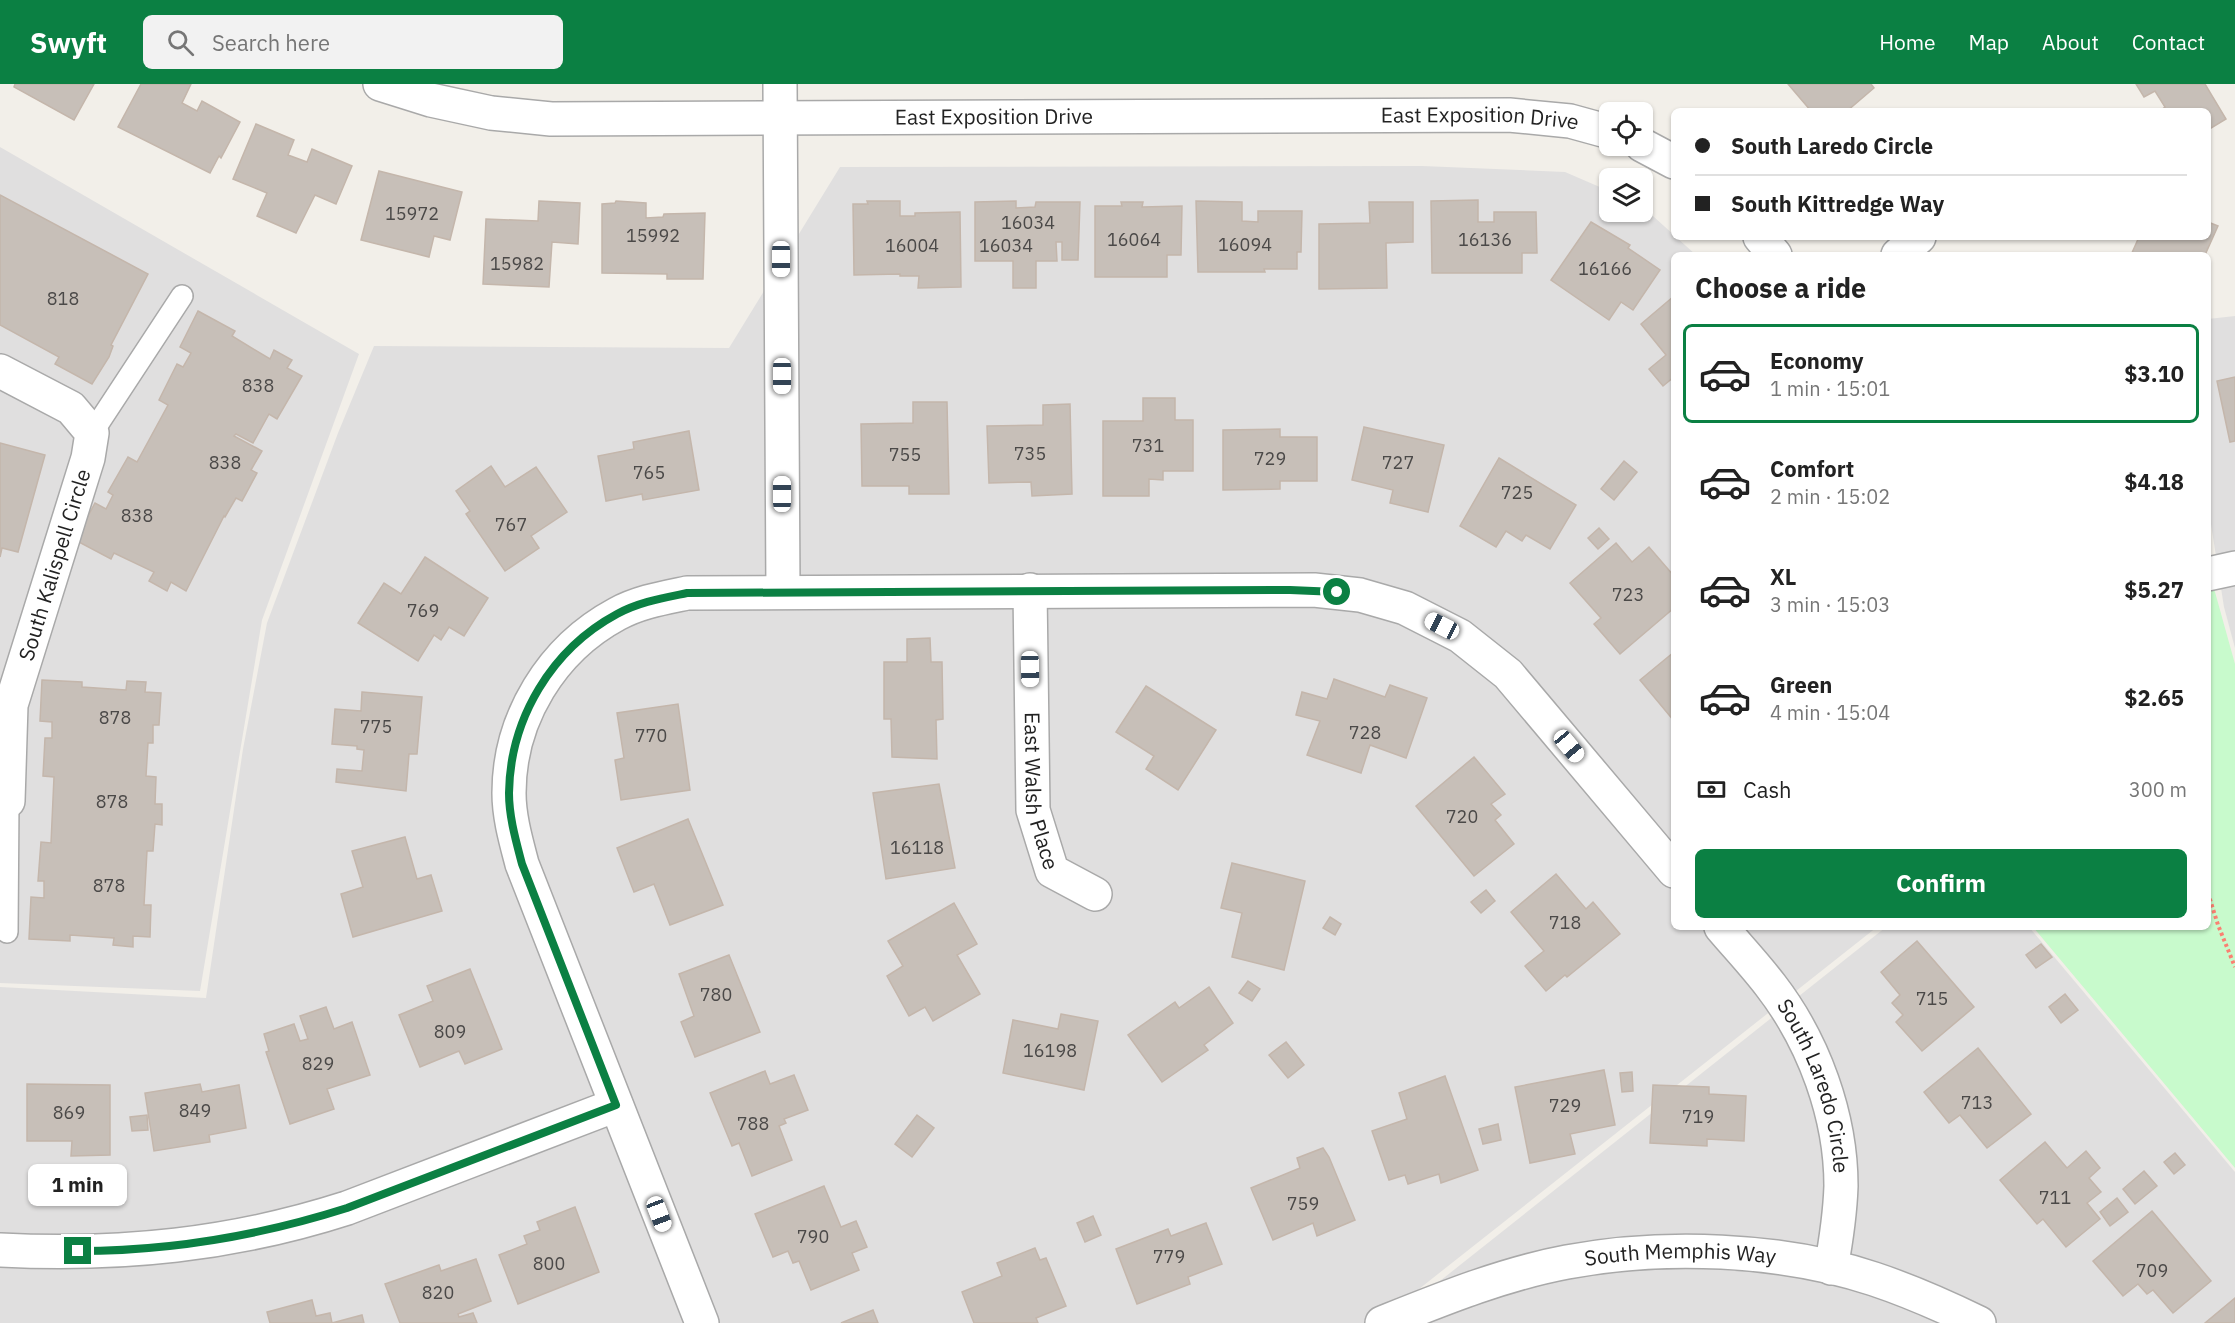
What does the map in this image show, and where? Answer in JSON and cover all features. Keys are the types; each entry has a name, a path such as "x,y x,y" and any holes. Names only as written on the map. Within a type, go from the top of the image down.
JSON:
{"street":[{"name":"East Exposition Drive","path":"380,84 431,100 491,113 551,118 1509,115 1570,121 1599,129"},
{"path":"780,84 783,591"},
{"path":"1653,151 1671,160"},
{"path":"1762,240 1772,252"},
{"path":"1902,252 1916,240"},
{"path":"0,371 71,408 92,433"},
{"name":"South Kalispell Circle","path":"4,800 11,705 88,458 92,433"},
{"path":"2211,573 2235,568"},
{"name":"East Walsh Place","path":"1030,590 1033,810 1052,871 1095,894"},
{"path":"702,1323 522,864 514,834 509,793 516,741 530,702 552,666 582,636 618,614 646,602 687,593 1314,590 1360,595 1405,608 1460,636 1508,674 1671,867"},
{"name":"South Laredo Circle","path":"1724,930 1772,987 1800,1032 1822,1080 1835,1132 1841,1185 1839,1220 1831,1268"},
{"path":"0,1250 124,1251 214,1241 304,1222 347,1208 616,1105"},
{"name":"South Memphis Way","path":"1382,1323 1503,1278 1567,1262 1633,1253 1699,1251 1766,1256 1872,1278 1979,1323"}],"lane":[{"path":"92,433 182,296"},
{"path":"4,800 7,932"}],"path":[{"path":"2211,903 2235,967"}],"shaded area":[{"path":"0,147 359,354 262,620 200,991 0,983"},
{"path":"1422,166 1565,172 1599,187 1599,222 1653,222 1653,216 1671,232 1671,240 1679,240 1693,252 1671,252 1671,930 1873,930 1376,1323 0,1323 0,987 206,998 243,749 267,623 338,433 374,346 729,348 840,167"},
{"path":"2235,316 2235,648 2224,607 2211,524 2211,319"},
{"path":"1882,930 2032,930 2235,1172 2235,1323 1387,1323"}],"green space":[{"path":"2211,578 2235,664 2235,1168 2036,930 2211,930"}],"building":[{"path":"15,84 94,84 74,120 14,87"},
{"path":"141,84 191,84 182,103 197,111 202,101 240,122 221,158 219,156 210,173 118,127"},
{"path":"1788,84 1871,84 1874,88 1851,108 1808,108"},
{"path":"2136,84 2205,84 2226,119 2211,128 2211,108 2164,108 2155,91 2144,97"},
{"path":"256,124 294,140 288,155 307,162 312,149 352,166 336,204 315,195 296,233 257,216 267,193 233,179"},
{"path":"379,171 462,192 450,240 434,236 429,257 361,240"},
{"path":"0,195 148,274 111,345 113,346 109,357 92,384 55,364 59,357 0,325"},
{"path":"1478,200 1478,222 1494,222 1494,212 1536,212 1537,253 1522,253 1522,273 1432,273 1431,201"},
{"path":"539,201 580,203 578,244 552,242 549,287 483,284 486,219 538,221"},
{"path":"616,201 646,203 646,218 663,217 664,214 705,213 703,279 667,279 667,274 602,273 602,204"},
{"path":"867,201 900,201 900,216 915,216 915,213 960,212 961,287 918,288 919,276 854,275 853,204 868,204"},
{"path":"1016,201 1016,208 1035,207 1036,202 1080,202 1078,260 1062,260 1062,242 1056,242 1057,261 1036,261 1036,288 1013,288 1013,261 975,261 975,202"},
{"path":"1196,201 1242,202 1242,221 1258,222 1258,211 1302,211 1301,252 1297,252 1297,269 1264,269 1265,272 1198,272"},
{"path":"1121,202 1143,202 1142,207 1182,206 1181,255 1167,255 1167,277 1095,277 1095,206 1122,206"},
{"path":"1369,202 1413,202 1413,242 1386,243 1387,288 1319,289 1319,224 1370,223"},
{"path":"1591,222 1630,245 1628,248 1660,270 1633,310 1621,302 1609,320 1551,280"},
{"path":"2211,223 2218,226 2206,252 2132,252 2138,240 2211,240"},
{"path":"1671,299 1671,379 1663,386 1649,369 1666,355 1641,324"},
{"path":"198,311 235,331 232,336 270,359 274,350 292,360 287,368 302,376 277,419 269,414 253,443 236,434 234,436 262,451 251,470 257,473 242,501 236,498 224,516 186,591 171,582 167,591 149,581 154,572 114,553 111,559 75,540 95,503 106,509 113,495 108,492 128,457 137,462 168,405 159,400 177,364 183,367 191,353 180,347"},
{"path":"2235,377 2235,441 2230,442 2217,381"},
{"path":"1143,398 1175,398 1175,420 1193,420 1193,471 1163,471 1163,480 1149,479 1149,496 1103,496 1103,421 1143,421"},
{"path":"913,402 947,402 949,494 909,494 909,486 862,486 861,424 913,423"},
{"path":"1070,404 1072,494 1032,496 1031,482 989,483 987,426 1043,425 1043,405"},
{"path":"1364,427 1444,445 1428,512 1390,503 1393,490 1352,480"},
{"path":"1280,429 1280,437 1317,437 1317,481 1280,481 1280,489 1223,490 1223,430"},
{"path":"689,431 699,490 643,500 642,494 606,501 598,456 634,449 633,442"},
{"path":"0,443 45,455 18,552 2,548 0,557"},
{"path":"1499,458 1576,505 1550,549 1526,535 1522,541 1506,531 1496,547 1460,526"},
{"path":"1624,461 1637,472 1614,500 1601,489"},
{"path":"491,466 505,487 536,467 567,512 531,536 539,548 505,571 466,514 470,511 456,491"},
{"path":"1599,528 1609,539 1598,549 1588,538"},
{"path":"1616,543 1632,562 1649,547 1671,573 1671,611 1620,654 1594,624 1601,618 1570,583"},
{"path":"425,557 488,598 464,636 449,627 441,640 434,635 418,661 358,623 384,583 401,594"},
{"path":"930,638 931,662 942,662 943,719 936,720 937,759 892,757 891,719 884,719 884,662 907,662 907,639"},
{"path":"1671,654 1671,717 1640,680"},
{"path":"1334,679 1385,697 1390,685 1427,698 1406,758 1370,745 1361,773 1307,755 1320,721 1296,715 1302,692 1327,699"},
{"path":"42,680 82,682 82,687 126,690 127,681 146,682 145,692 161,693 159,725 153,725 153,743 148,743 146,776 156,777 155,804 162,804 162,825 155,824 153,851 147,851 144,905 151,905 150,937 133,936 133,947 113,945 114,938 70,935 70,941 29,939 31,897 44,898 44,881 38,881 41,842 51,843 54,777 43,776 45,738 52,738 52,722 40,721"},
{"path":"1146,686 1216,730 1178,790 1146,769 1154,756 1116,732"},
{"path":"362,692 422,697 417,754 409,754 406,791 336,782 337,769 362,771 364,750 357,749 357,746 332,744 335,709 361,711"},
{"path":"678,704 690,790 621,800 615,760 624,758 617,713"},
{"path":"1474,757 1505,794 1491,804 1501,815 1495,820 1514,844 1474,876 1416,806"},
{"path":"939,784 955,868 886,879 873,793"},
{"path":"688,819 723,905 670,925 654,884 634,892 617,848"},
{"path":"405,837 417,879 431,875 442,911 353,937 341,894 363,887 352,851"},
{"path":"1232,863 1305,881 1284,970 1232,957 1242,913 1221,908"},
{"path":"1556,874 1586,909 1593,902 1620,934 1546,991 1525,966 1544,951 1511,912"},
{"path":"1486,890 1495,901 1481,913 1471,902"},
{"path":"954,903 977,944 957,955 980,994 933,1021 925,1007 909,1016 887,976 903,966 888,941"},
{"path":"1330,917 1341,924 1335,935 1323,928"},
{"path":"1917,941 1974,1007 1922,1051 1896,1022 1903,1015 1892,1003 1900,995 1881,972"},
{"path":"2041,944 2052,957 2036,968 2026,955"},
{"path":"729,955 760,1032 695,1057 681,1022 694,1016 679,974"},
{"path":"470,969 502,1049 465,1064 459,1051 420,1067 399,1015 433,1001 427,986"},
{"path":"1248,981 1260,989 1252,1001 1239,993"},
{"path":"1209,987 1233,1023 1204,1045 1208,1050 1162,1082 1128,1035 1175,1002 1179,1008"},
{"path":"2065,994 2078,1010 2061,1023 2049,1007"},
{"path":"326,1007 334,1029 352,1022 370,1075 327,1089 334,1109 290,1124 266,1052 269,1051 264,1034 294,1024 300,1041 308,1039 300,1016"},
{"path":"1061,1014 1098,1021 1084,1090 1003,1073 1013,1020 1058,1029"},
{"path":"1286,1042 1304,1065 1288,1078 1269,1055"},
{"path":"1978,1048 2031,1114 1987,1148 1960,1115 1949,1123 1924,1092"},
{"path":"1604,1070 1615,1125 1570,1134 1575,1154 1530,1163 1515,1087"},
{"path":"765,1071 770,1084 794,1075 808,1110 784,1119 786,1123 779,1126 792,1160 752,1176 739,1143 732,1146 710,1093"},
{"path":"1632,1072 1633,1091 1622,1092 1620,1073"},
{"path":"1445,1076 1478,1170 1441,1183 1439,1174 1408,1184 1405,1175 1389,1180 1372,1131 1407,1119 1399,1093"},
{"path":"27,1084 110,1085 110,1155 71,1156 72,1141 27,1141"},
{"path":"200,1084 202,1092 239,1085 246,1128 209,1135 210,1142 154,1151 145,1093"},
{"path":"1653,1085 1709,1087 1709,1094 1746,1096 1744,1141 1707,1139 1707,1146 1650,1143"},
{"path":"147,1115 148,1130 132,1131 130,1117"},
{"path":"917,1115 934,1128 912,1157 895,1144"},
{"path":"1498,1124 1501,1140 1483,1144 1479,1129"},
{"path":"2045,1142 2067,1168 2086,1151 2100,1168 2089,1178 2101,1192 2087,1203 2100,1219 2066,1247 2043,1219 2037,1224 2000,1180"},
{"path":"1323,1148 1329,1157 1355,1220 1317,1236 1313,1223 1273,1240 1251,1188 1300,1168 1297,1158"},
{"path":"2175,1153 2185,1165 2174,1174 2164,1162"},
{"path":"2144,1171 2157,1186 2135,1204 2123,1189"},
{"path":"824,1186 841,1227 856,1221 867,1247 852,1253 859,1270 811,1290 799,1261 793,1263 788,1251 773,1257 755,1214"},
{"path":"2117,1198 2128,1212 2110,1226 2100,1212"},
{"path":"575,1207 599,1272 518,1304 499,1255 527,1244 524,1236 540,1230 537,1222"},
{"path":"2152,1211 2211,1281 2173,1313 2153,1290 2147,1294 2138,1284 2123,1296 2093,1261"},
{"path":"1093,1216 1101,1235 1085,1242 1077,1223"},
{"path":"1206,1223 1222,1264 1188,1277 1190,1284 1137,1304 1116,1249 1168,1229 1171,1236"},
{"path":"1035,1248 1040,1260 1046,1258 1066,1306 1036,1318 1038,1323 974,1323 962,1292 1002,1276 997,1263"},
{"path":"476,1259 491,1301 458,1314 459,1317 473,1313 477,1323 400,1323 385,1284 439,1265 441,1271"},
{"path":"2235,1298 2235,1323 2205,1323"},
{"path":"312,1300 316,1316 330,1313 332,1323 270,1323 267,1312"},
{"path":"873,1310 878,1323 841,1323"},
{"path":"362,1315 364,1323 332,1323"}],"route":[{"path":"78,1251 124,1251 214,1241 304,1222 347,1208 616,1105 522,864 514,834 509,793 516,741 530,702 552,666 582,636 618,614 646,602 687,593 1290,590 1337,592"}]}
